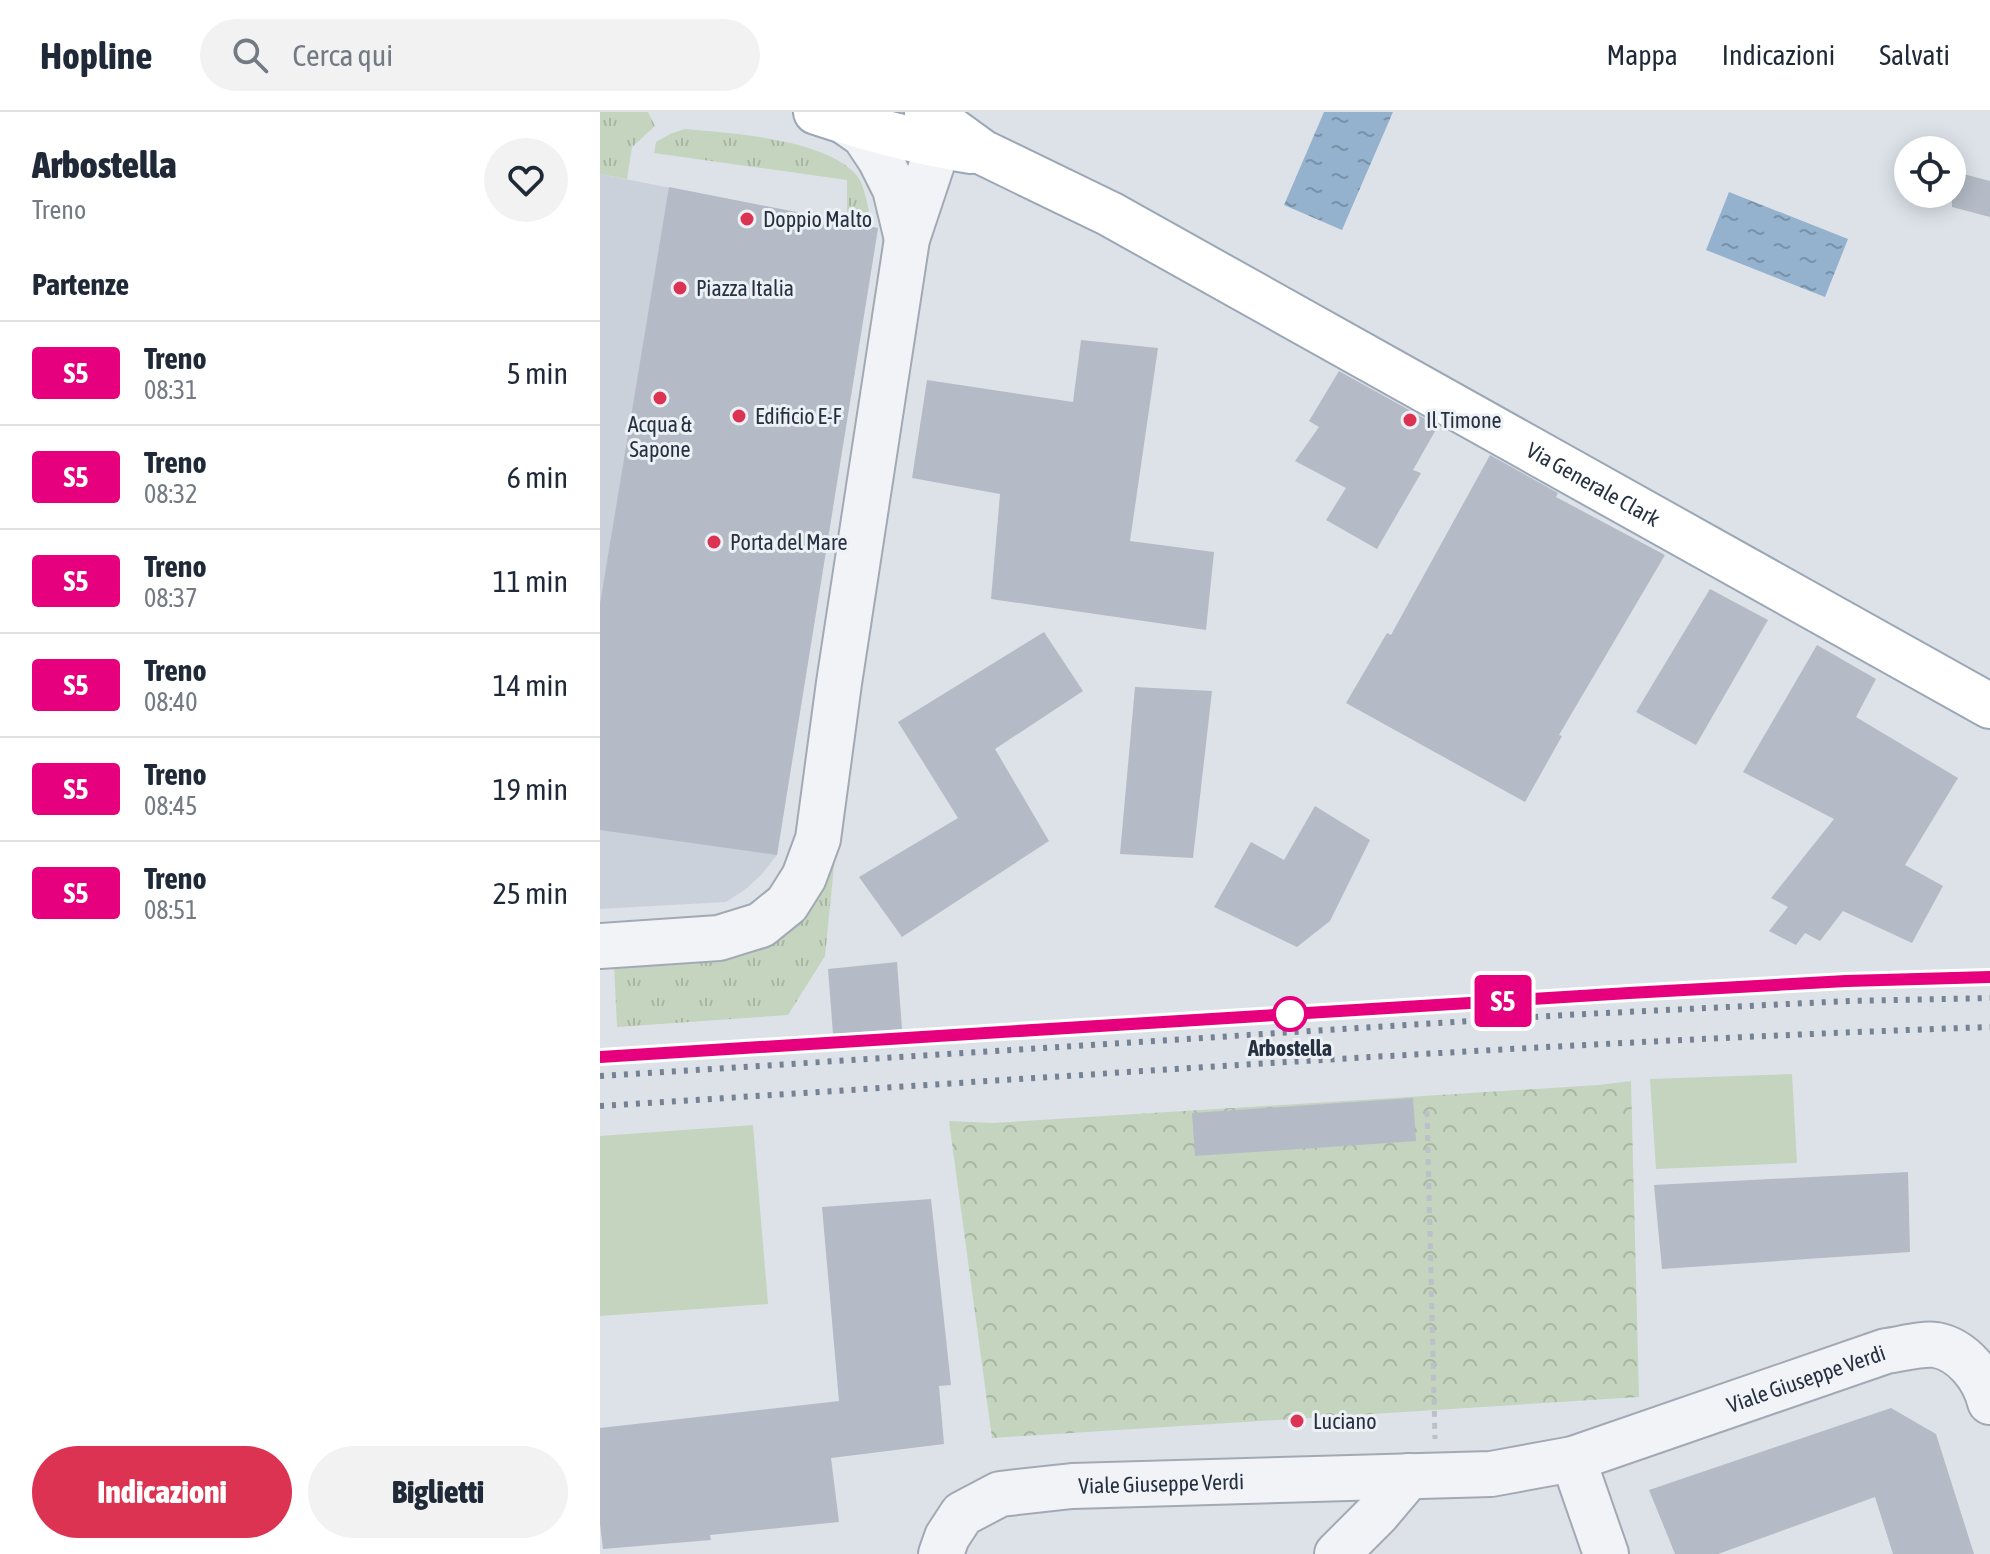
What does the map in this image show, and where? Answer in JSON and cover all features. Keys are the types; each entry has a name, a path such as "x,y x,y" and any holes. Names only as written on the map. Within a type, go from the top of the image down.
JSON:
{"main road":[{"name":"Via Generale Clark","path":"830,117 931,124 1110,214 1990,706"}],"street":[{"path":"830,117 864,135 880,159 895,189 907,239"},
{"path":"600,946 719,938 761,925 787,904 804,877 818,839 907,239 932,164 931,124"},
{"name":"Viale Giuseppe Verdi","path":"941,1554 947,1537 962,1514 1000,1494 1072,1486 1491,1474 1573,1459 1886,1351 1970,1342 1975,1370 1990,1402"},
{"path":"1573,1459 1606,1554"},
{"path":"1337,1554 1377,1514 1422,1476"}],"path":[{"path":"1422,1476 1427,1111"}],"shaded area":[{"name":"Porta del Mare","path":"600,174 878,229 777,855 746,889 726,902 600,909"}],"green space":[{"path":"600,112 648,112 655,126 632,147 627,179 600,174"},
{"path":"685,129 778,140 825,154 844,164 858,177 871,218 847,212 847,180 654,153 656,142"},
{"path":"835,856 825,956 788,1015 617,1027 614,965 722,962 753,953 795,926"},
{"path":"1792,1074 1797,1163 1656,1169 1650,1079"},
{"name":"Arbostella","path":"1631,1081 1639,1397 992,1438 949,1121 993,1123"},
{"path":"753,1125 768,1304 600,1316 600,1136"}],"water":[{"path":"1324,112 1393,112 1342,230 1284,205"},
{"path":"1729,192 1848,239 1825,297 1706,250"}],"building":[{"path":"1966,175 1990,181 1990,217 1956,208 1966,208"},
{"name":"Porta del Mare","path":"669,187 878,228 777,855 600,830 600,604"},
{"path":"1081,340 1158,348 1130,541 1214,552 1206,630 991,599 1000,494 912,478 927,380 1073,402"},
{"path":"1339,371 1438,426 1413,470 1421,473 1377,549 1326,520 1346,488 1295,461 1319,427 1309,421"},
{"path":"1490,455 1558,493 1556,497 1665,555 1559,735 1562,736 1525,802 1346,703 1387,633 1391,635"},
{"path":"1710,589 1768,620 1696,745 1636,712"},
{"path":"1044,632 1083,691 995,749 1049,841 902,937 859,877 958,818 898,722"},
{"path":"1817,645 1876,679 1856,717 1958,778 1905,865 1943,886 1912,943 1843,911 1820,941 1805,933 1796,945 1769,931 1788,907 1771,898 1834,819 1743,772"},
{"path":"1135,687 1212,691 1193,858 1120,854"},
{"path":"1315,806 1370,840 1330,921 1297,947 1214,907 1251,842 1284,860"},
{"path":"897,962 902,1029 833,1034 828,969"},
{"path":"1413,1098 1416,1141 1195,1156 1192,1113"},
{"path":"1908,1172 1910,1252 1662,1269 1654,1185"},
{"path":"931,1199 951,1385 939,1386 944,1444 831,1458 839,1522 710,1535 711,1540 603,1549 600,1428 839,1401 822,1207"},
{"path":"1891,1408 1936,1434 1974,1554 1893,1554 1875,1497 1718,1554 1675,1554 1649,1490"}],"railway":[{"path":"600,1057 1567,997 1846,981 1990,977"},
{"path":"600,1076 1565,1015 1849,1001 1990,998"},
{"path":"600,1106 1468,1051 1990,1027"}],"train":[{"name":"S5","path":"600,1057 1629,993 1990,977"}],"place":[{"name":"Doppio Malto","path":"747,219"},
{"name":"Piazza Italia","path":"680,288"},
{"name":"Acqua & Sapone","path":"660,398"},
{"name":"Edificio E-F","path":"739,416"},
{"name":"Il Timone","path":"1410,420"},
{"name":"Porta del Mare","path":"714,542"},
{"name":"Arbostella","path":"1290,1014"},
{"name":"Luciano","path":"1297,1421"}]}
